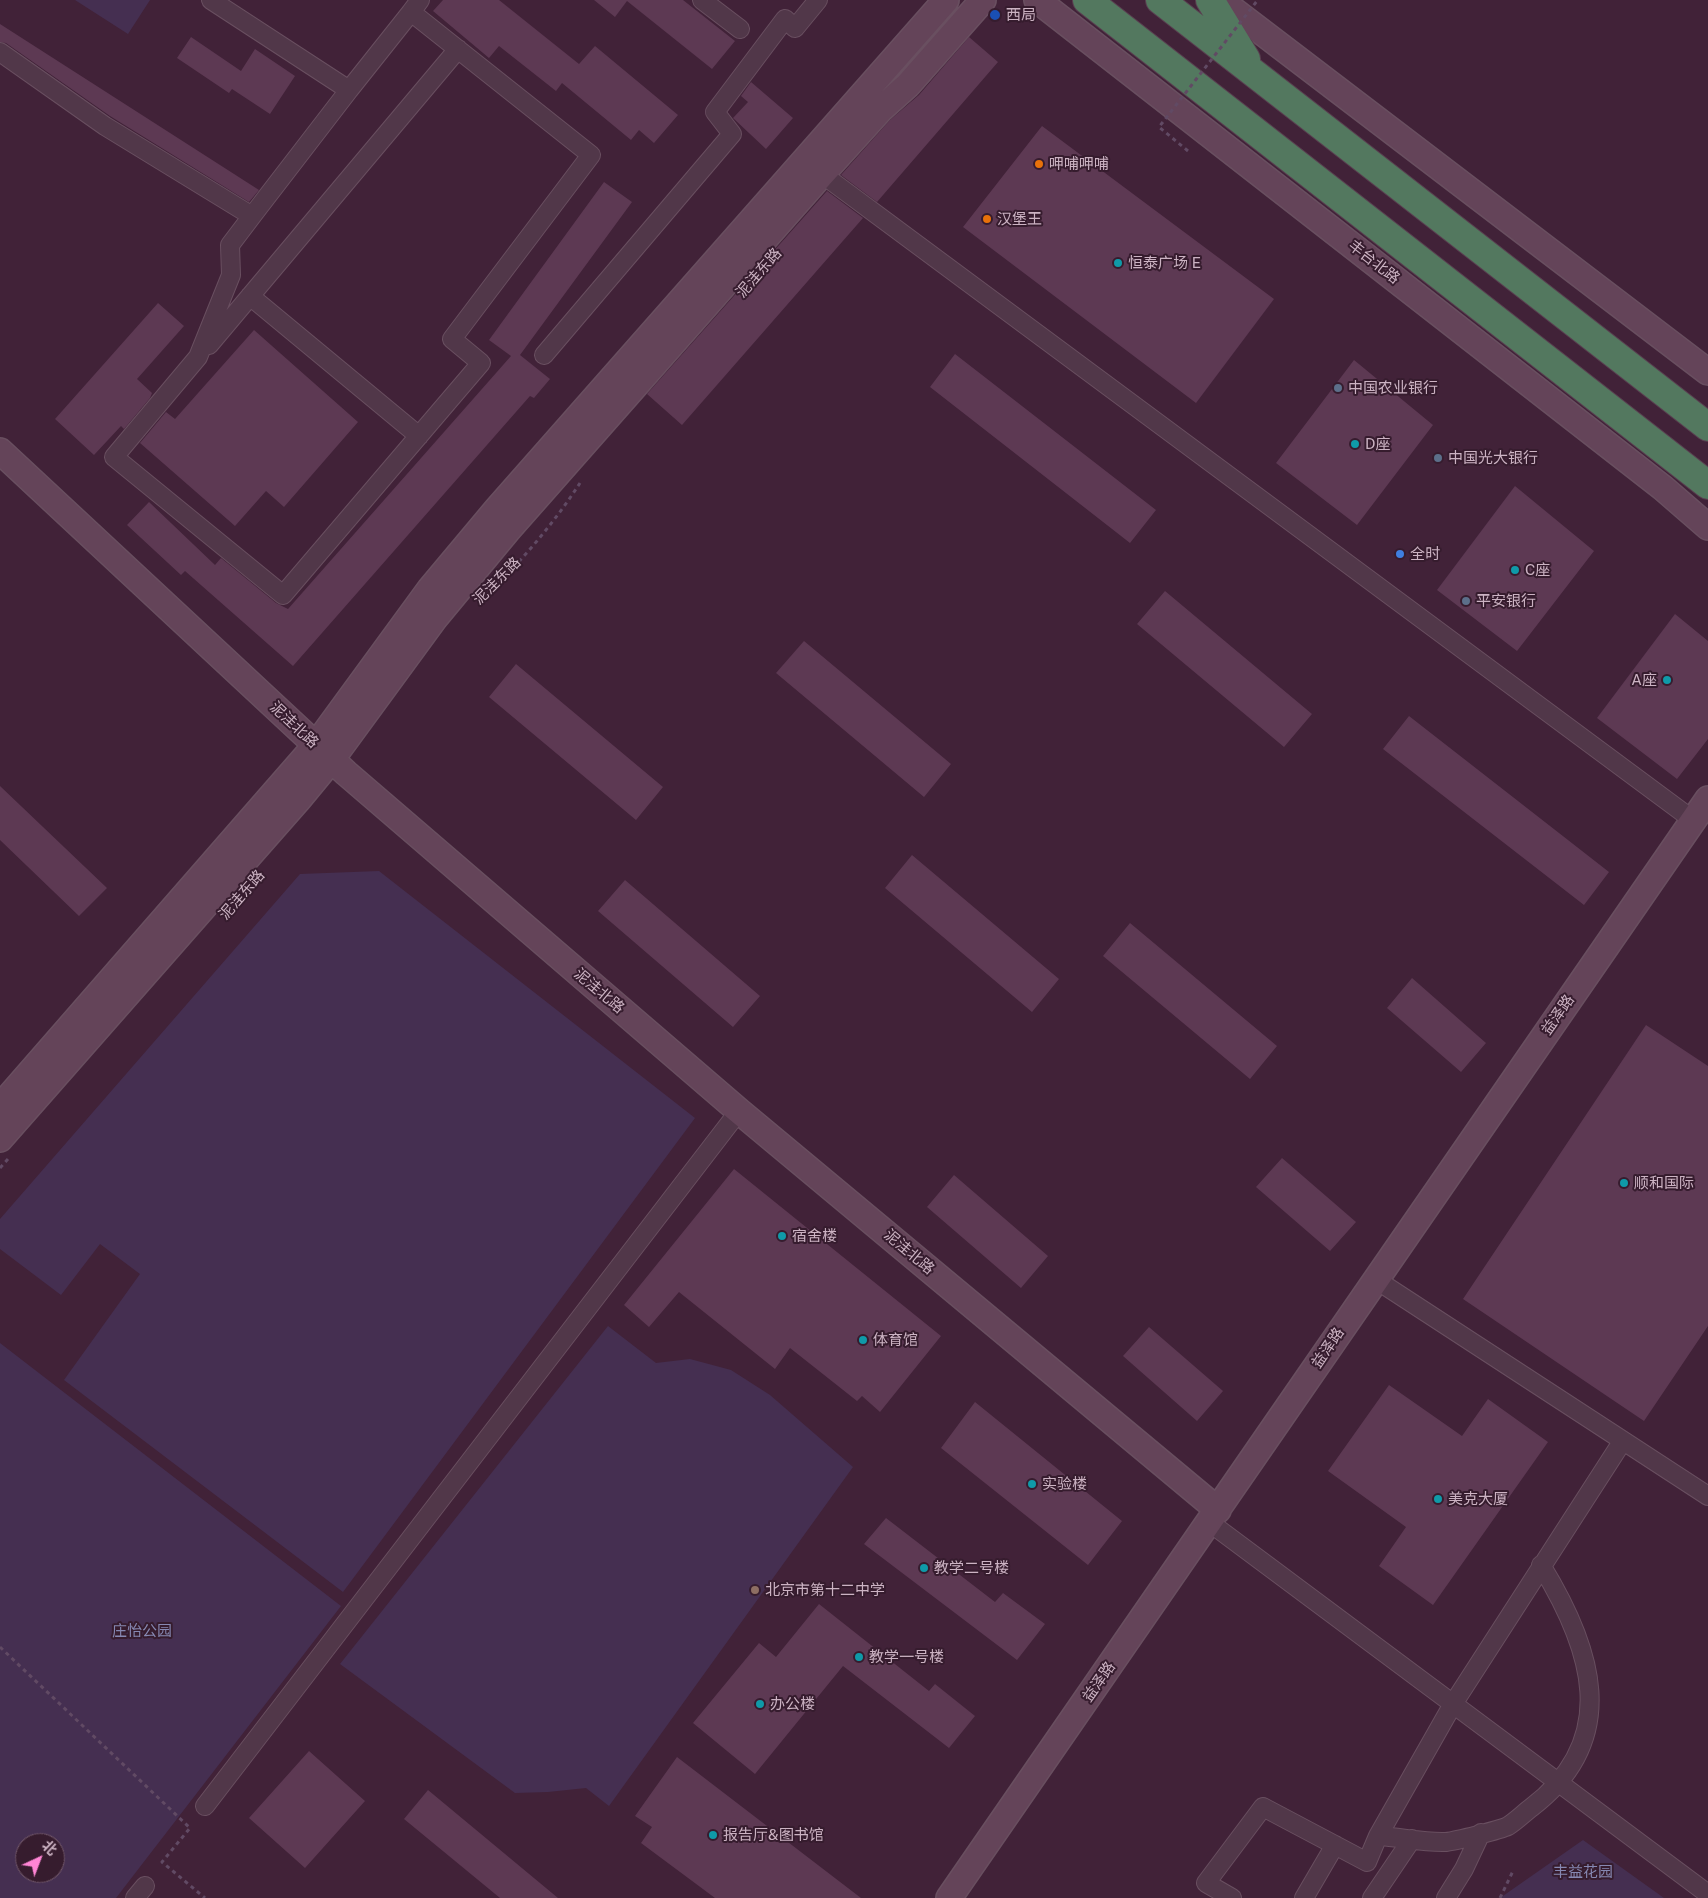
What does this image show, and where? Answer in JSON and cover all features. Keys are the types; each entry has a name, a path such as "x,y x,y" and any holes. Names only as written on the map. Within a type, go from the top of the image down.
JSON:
{"highway":[{"name":"丰台北路","path":"1087,0 1702,482"},
{"path":"1160,0 1708,427"},
{"path":"1210,0 1254,73"}],"street":[{"path":"211,0 348,90"},
{"path":"702,0 740,29"},
{"path":"544,355 732,134 715,112 785,19 795,28 818,0"},
{"name":"泥洼东路","path":"0,1107 323,752 502,538 822,174 880,110 908,85 983,0"},
{"name":"丰台北路","path":"1037,0 1663,488 1708,527"},
{"path":"1220,0 1708,372"},
{"path":"880,110 903,79 959,15 958,6 945,1"},
{"name":"泥洼东路","path":"6,1146 298,800 323,752 430,589 497,510 945,1"},
{"path":"198,357 231,275 230,244 415,6 458,49 591,155 452,339 481,363 283,595 114,458 458,49"},
{"path":"0,52 105,126 252,216"},
{"path":"822,174 1693,820"},
{"path":"250,296 419,436"},
{"name":"泥洼北路","path":"0,451 323,752 1213,1516"},
{"name":"益泽路","path":"949,1898 1708,798"},
{"path":"204,1806 739,1111"},
{"path":"1375,1279 1622,1442 1708,1496"},
{"path":"1232,1898 1206,1883 1263,1807 1367,1862 1378,1836 1453,1704 1622,1442"},
{"path":"1213,1516 1453,1704 1708,1894"},
{"path":"1378,1836 1446,1842 1507,1826 1548,1795 1559,1783 1583,1745 1591,1694 1580,1641 1561,1597 1542,1565"},
{"path":"1446,1898 1481,1833"},
{"path":"1372,1898 1412,1838"},
{"path":"1304,1898 1335,1845"}],"path":[{"path":"1188,152 1159,127 1257,1"},
{"name":"泥洼东路","path":"477,602 502,579 566,504 581,482"},
{"path":"0,1168 6,1146"},
{"path":"0,1647 190,1828 162,1862 205,1898"},
{"path":"1500,1898 1513,1871"}],"green space":[{"path":"75,0 150,0 128,34"},
{"path":"379,871 695,1118 343,1592 64,1380 140,1274 100,1244 61,1295 0,1249 0,1219 300,874"},
{"path":"608,1326 656,1363 690,1359 731,1370 770,1395 853,1467 609,1806 586,1788 515,1793 340,1664"},
{"name":"庄怡公园","path":"0,1343 341,1606 116,1898 0,1898"},
{"name":"丰益花园","path":"1583,1840 1664,1898 1500,1898"}],"building":[{"path":"443,0 499,0 579,64 595,46 678,115 654,143 639,130 631,140 562,83 556,91 499,46 489,58 433,11"},
{"path":"594,0 683,0 735,41 712,69 627,1 615,17"},
{"path":"0,24 259,190 249,202 110,116 6,43 0,42"},
{"path":"191,37 241,71 255,49 295,76 270,114 232,89 229,93 177,58"},
{"path":"969,37 998,62 877,202 841,175 890,120 919,95"},
{"path":"751,82 793,118 766,149 733,118 748,102 741,96"},
{"name":"恒泰广场 E","path":"1042,126 1274,299 1196,403 963,227"},
{"path":"604,182 632,202 520,355 550,379 534,398 530,396 293,666 185,571 181,575 127,525 149,502 215,565 221,558 276,603 288,609 511,356 489,340"},
{"path":"827,191 863,218 682,425 647,394"},
{"path":"158,303 184,326 137,379 152,393 150,398 124,429 121,426 94,455 55,419"},
{"path":"254,330 358,422 284,507 266,491 235,526 140,443 166,412 175,419"},
{"path":"955,354 1156,510 1130,543 930,387"},
{"name":"D座","path":"1354,360 1433,425 1357,525 1276,463"},
{"name":"C座","path":"1515,486 1594,551 1517,651 1437,590"},
{"path":"1165,591 1312,714 1284,747 1137,624"},
{"name":"A座","path":"1675,614 1708,641 1708,739 1677,779 1597,718"},
{"path":"804,641 951,764 924,797 776,673"},
{"path":"516,664 663,787 636,820 489,697"},
{"path":"1409,716 1609,872 1584,905 1383,749"},
{"path":"0,786 107,888 79,916 0,840"},
{"path":"912,855 1059,979 1032,1012 885,888"},
{"path":"625,880 760,996 733,1027 598,911"},
{"path":"1130,923 1277,1046 1250,1079 1103,956"},
{"path":"1412,978 1486,1043 1461,1072 1387,1008"},
{"name":"顺和国际","path":"1646,1025 1708,1066 1708,1326 1644,1421 1463,1299"},
{"path":"1282,1158 1356,1222 1330,1251 1256,1187"},
{"path":"734,1169 941,1336 880,1412 862,1396 857,1401 790,1348 775,1369 679,1292 649,1327 624,1305"},
{"path":"954,1175 1048,1256 1021,1288 927,1207"},
{"path":"1149,1327 1223,1391 1197,1421 1123,1356"},
{"name":"美克大厦","path":"1389,1385 1462,1436 1488,1399 1548,1442 1433,1605 1379,1566 1406,1527 1328,1471"},
{"name":"实验楼","path":"975,1402 1122,1521 1088,1565 941,1448"},
{"name":"教学二号楼","path":"886,1518 995,1602 1003,1593 1045,1624 1017,1660 864,1544"},
{"path":"819,1604 929,1691 935,1684 975,1716 949,1748 843,1666 755,1774 693,1723 759,1643 776,1657"},
{"path":"309,1751 365,1801 305,1868 249,1818"},
{"name":"报告厅&图书馆","path":"677,1757 861,1898 715,1898 641,1843 652,1827 635,1816"},
{"path":"428,1790 558,1898 500,1898 404,1819"}],"place":[{"name":"西局","path":"995,15"},
{"name":"呷哺呷哺","path":"1039,164"},
{"name":"汉堡王","path":"987,219"},
{"name":"恒泰广场 E","path":"1118,263"},
{"name":"中国农业银行","path":"1338,388"},
{"name":"D座","path":"1355,444"},
{"name":"中国光大银行","path":"1438,458"},
{"name":"全时","path":"1400,554"},
{"name":"C座","path":"1515,570"},
{"name":"平安银行","path":"1466,601"},
{"name":"A座","path":"1667,680"},
{"name":"顺和国际","path":"1624,1183"},
{"name":"宿舍楼","path":"782,1236"},
{"name":"体育馆","path":"863,1340"},
{"name":"实验楼","path":"1032,1484"},
{"name":"美克大厦","path":"1438,1499"},
{"name":"教学二号楼","path":"924,1568"},
{"name":"北京市第十二中学","path":"755,1590"},
{"name":"教学一号楼","path":"859,1657"},
{"name":"办公楼","path":"760,1704"},
{"name":"报告厅&图书馆","path":"713,1835"}]}
